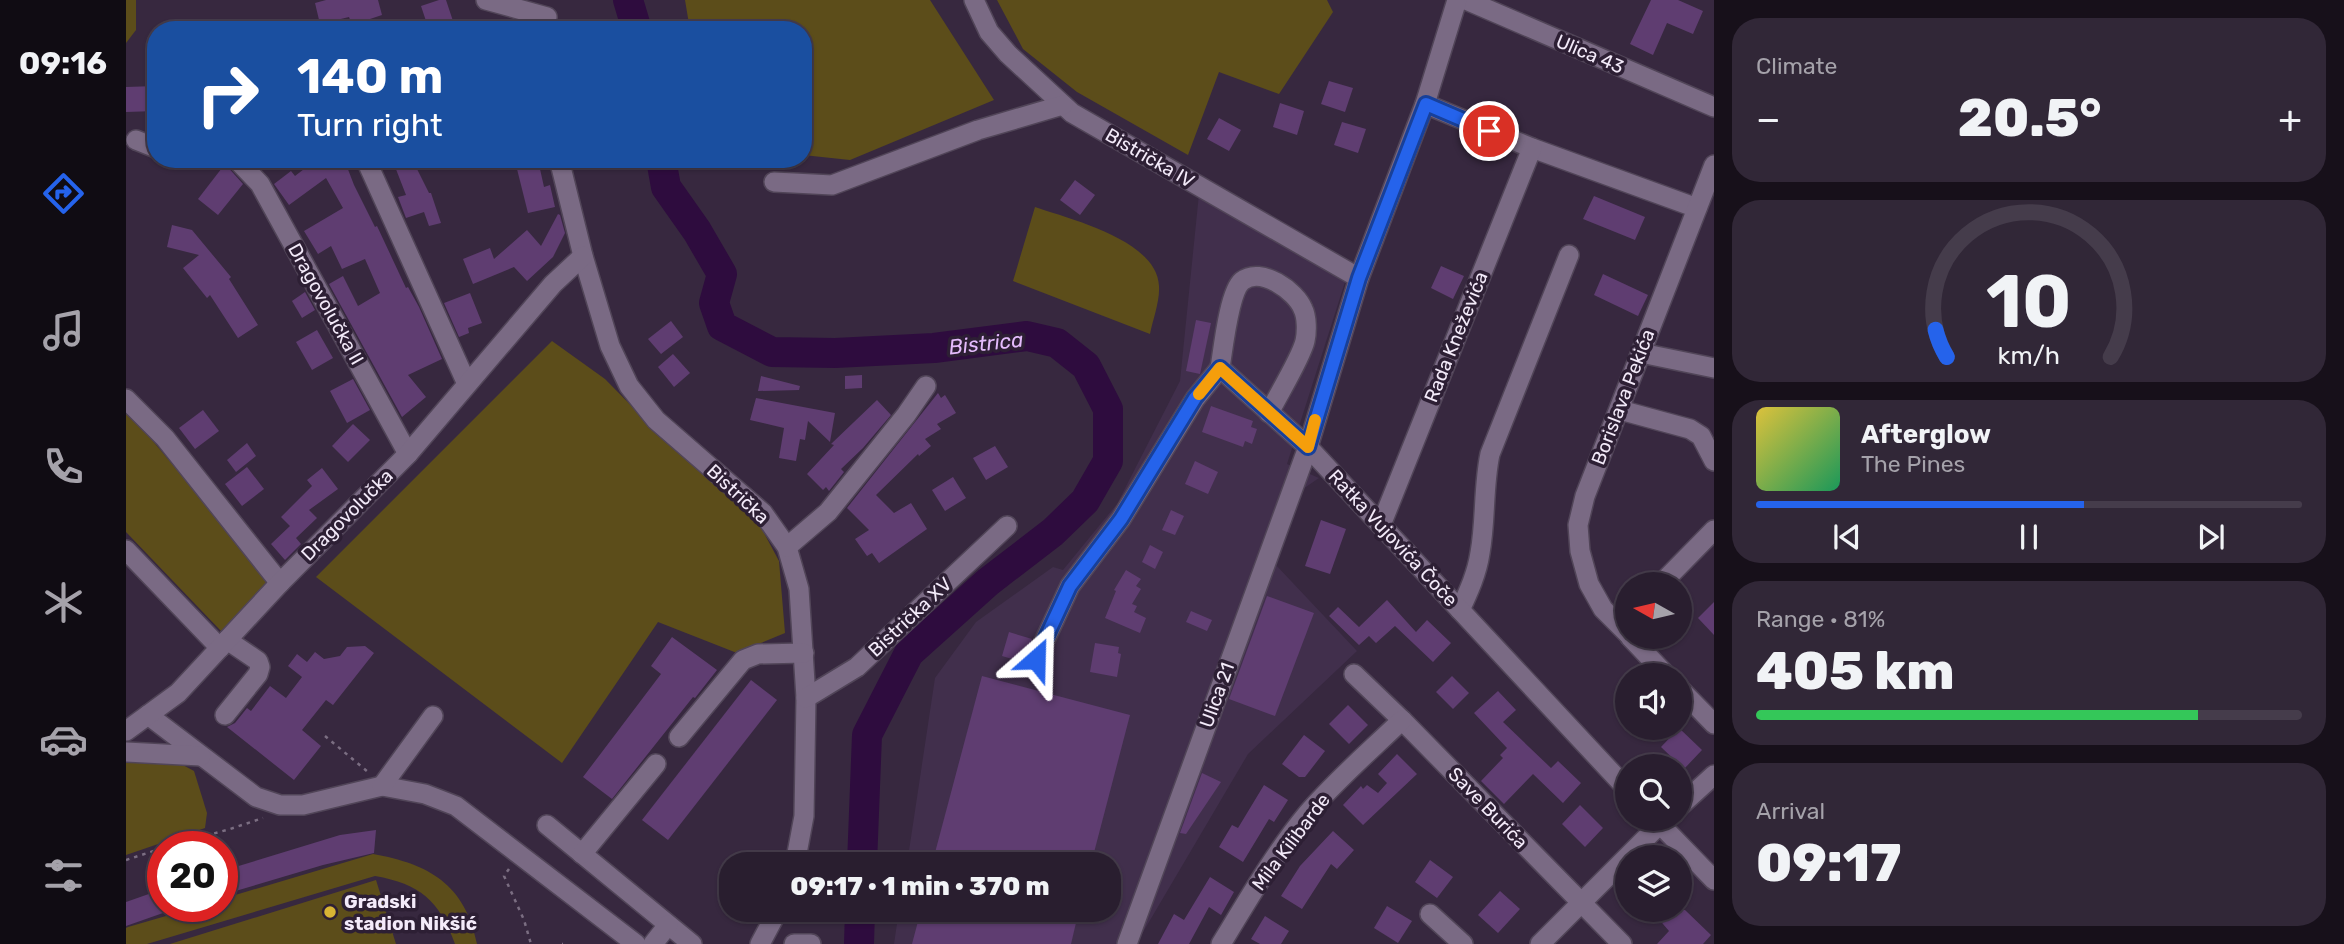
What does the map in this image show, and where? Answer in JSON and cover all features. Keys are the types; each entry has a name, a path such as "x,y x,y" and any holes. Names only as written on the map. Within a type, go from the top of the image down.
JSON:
{"street":[{"path":"486,0 549,16"},
{"name":"Bistrička IV","path":"974,0 985,24 1001,47 1072,113 1359,278"},
{"path":"1308,447 1359,278 1426,104 1457,0"},
{"name":"Ulica 43","path":"1466,0 1714,107"},
{"path":"1426,104 1532,148 1704,203"},
{"path":"774,182 832,185 978,130 1063,105"},
{"path":"136,140 147,144"},
{"name":"Rada Kneževića","path":"1381,525 1532,148"},
{"name":"Borislava Pekića","path":"1615,619 1604,609 1589,584 1580,551 1578,525 1585,496 1641,352 1704,203 1714,165"},
{"name":"Dragovolučka II","path":"245,168 260,184 408,454"},
{"path":"370,168 467,384"},
{"name":"Bistrička","path":"561,168 583,256 610,345 629,386 656,420 763,513 787,547 799,589 806,698 804,816 797,852"},
{"path":"1460,610 1475,578 1481,550 1485,475 1490,454 1569,255"},
{"name":"Dragovolučka","path":"126,732 178,693 280,583 408,454 553,284 583,256"},
{"path":"1036,659 1070,586 1121,519 1195,398 1220,368 1235,292 1243,280 1255,277 1271,280 1287,288 1304,311 1305,342 1269,413"},
{"path":"553,284 590,278"},
{"path":"1641,352 1714,368"},
{"name":"Ratka Vujovića Čoče","path":"1220,368 1308,447 1615,776"},
{"path":"787,547 828,512 926,386"},
{"path":"126,399 165,438 280,583"},
{"path":"1620,410 1690,429 1701,436 1714,461"},
{"name":"Ulica 21","path":"1127,944 1308,447"},
{"name":"Bistrička XV","path":"806,698 857,667 1007,526"},
{"path":"1673,572 1714,530"},
{"path":"126,551 223,644 258,661 258,674 225,715"},
{"name":"Borislava Pekića","path":"1643,649 1656,663"},
{"path":"679,737 743,660 758,654 804,653"},
{"name":"Save Burića","path":"1354,674 1622,944"},
{"path":"1692,701 1714,724"},
{"path":"148,715 256,797 280,805 303,805 382,786 425,793 456,806 636,944"},
{"path":"382,786 433,716"},
{"name":"Mila Kilibarde","path":"1222,944 1264,874 1306,816 1339,780 1402,720"},
{"path":"126,752 201,756"},
{"path":"582,854 656,764"},
{"path":"1692,795 1714,775"},
{"path":"547,825 692,944"},
{"path":"1540,944 1650,831"},
{"path":"1669,831 1714,880"},
{"path":"1430,914 1463,944"},
{"path":"760,944 772,922"},
{"path":"653,944 668,925"},
{"path":"794,944 811,944"}],"path":[{"path":"325,736 382,786"},
{"path":"222,831 251,823 268,815 280,805"},
{"path":"126,860 147,853"},
{"path":"519,855 504,876 524,920 531,944"}],"shaded area":[{"path":"126,0 136,0 136,30 126,43"},
{"path":"685,0 930,0 994,100 850,160 812,156 812,21 688,21"},
{"path":"997,0 1327,0 1333,12 1279,94 1219,72 1188,155 1077,92 1023,49"},
{"path":"1199,194 1345,282 1287,464 1319,478 1303,489 1275,564 1357,651 1248,754 1136,944 894,944 897,922 1121,922 1121,852 909,852 935,678 976,622 1053,567 1063,570 1117,504 1180,381"},
{"path":"1035,207 1089,225 1128,244 1144,256 1155,270 1159,286 1150,334 1013,281"},
{"path":"552,341 605,379 668,443 756,518 779,561 785,633 737,653 658,622 562,763 316,577"},
{"path":"126,409 272,583 221,631 126,532"},
{"path":"168,757 194,771 207,813 205,828 196,831 147,831 147,848 126,855 126,758"},
{"path":"373,854 393,858 427,871 442,880 454,892 464,906 477,944 455,944 435,905 416,889 391,879 375,876 238,917 238,894"},
{"name":"Gradski stadion Nikšić","path":"376,880 396,944 170,944"},
{"path":"147,921 221,922 147,944 126,944 128,927"}],"building":[{"path":"326,0 378,0 382,15 367,21 351,21 349,17 319,21 315,3"},
{"path":"446,0 453,21 426,21 421,6"},
{"path":"1651,0 1678,0 1703,11 1693,34 1667,23 1653,55 1630,44"},
{"path":"1329,81 1353,88 1345,112 1321,104"},
{"path":"147,86 147,111 126,112 126,87"},
{"path":"1280,103 1304,111 1297,135 1273,127"},
{"path":"1219,118 1241,130 1229,151 1207,139"},
{"path":"1342,122 1366,129 1358,153 1334,145"},
{"path":"222,168 229,168 243,184 218,215 198,199"},
{"path":"305,168 347,168 406,288 408,287 419,307 442,359 408,375 426,397 402,417 329,284 343,276 358,306 380,293 365,259 342,269 331,246 318,254 304,231 343,208 326,178 289,205 274,184 291,171 295,176"},
{"path":"396,168 416,168 431,193 441,223 429,226 424,212 406,218 398,197 406,195"},
{"path":"517,168 540,168 544,187 550,185 555,207 528,213"},
{"path":"1075,180 1095,195 1080,215 1060,200"},
{"path":"1594,196 1645,217 1635,240 1583,219"},
{"path":"558,214 565,233 553,257 527,281 514,267 473,284 463,259 490,248 494,259 527,230 541,246"},
{"path":"172,225 192,230 231,277 229,279 258,325 238,338 210,295 207,298 183,268 199,255 167,247"},
{"path":"1441,266 1464,276 1453,299 1431,288"},
{"path":"1603,274 1648,295 1638,316 1594,295"},
{"path":"305,292 315,310 302,318 292,301"},
{"path":"470,293 482,323 468,328 469,333 459,337 444,303"},
{"path":"1196,320 1211,323 1200,374 1186,371"},
{"path":"671,321 683,337 661,354 648,339"},
{"path":"317,330 333,358 312,370 296,342"},
{"path":"673,354 690,373 674,387 658,367"},
{"path":"862,375 862,388 845,389 845,376"},
{"path":"761,376 800,386 799,390 758,391"},
{"path":"353,379 370,410 347,423 330,391"},
{"path":"938,393 941,398 945,395 956,413 937,424 941,429 925,439 931,446 919,456 918,454 876,495 894,513 911,503 927,529 879,563 872,553 867,556 855,539 869,530 847,508"},
{"path":"756,398 835,413 830,442 808,421 805,440 800,439 796,461 779,458 784,428 750,420"},
{"path":"877,400 891,415 841,469 844,472 829,491 826,487 823,490 807,474 834,445 831,444"},
{"path":"1211,406 1253,421 1251,427 1257,429 1252,444 1245,441 1243,447 1202,432"},
{"path":"203,410 219,431 195,449 179,428"},
{"path":"353,424 370,440 348,462 332,446"},
{"path":"247,443 256,456 236,472 227,460"},
{"path":"995,446 1008,467 986,480 973,458"},
{"path":"1195,461 1218,472 1208,494 1185,484"},
{"path":"247,467 264,489 242,506 225,484"},
{"path":"322,468 338,489 309,510 317,518 296,538 301,544 285,560 271,544 290,526 281,517 312,486 307,480"},
{"path":"953,477 966,498 945,511 932,490"},
{"path":"1171,510 1184,516 1175,535 1162,530"},
{"path":"1321,520 1346,529 1330,574 1305,566"},
{"path":"1150,545 1163,552 1155,569 1142,562"},
{"path":"1126,570 1141,579 1136,586 1141,589 1132,604 1137,606 1134,612 1146,618 1140,633 1105,618 1116,591 1114,590"},
{"path":"1267,596 1314,613 1275,716 1229,699"},
{"path":"1387,600 1416,632 1427,620 1451,643 1433,662 1395,626 1376,643 1369,636 1359,645 1329,616 1338,607 1359,627"},
{"path":"1714,602 1714,635 1698,618"},
{"path":"1191,611 1212,620 1207,631 1186,622"},
{"path":"1009,632 1032,639 1025,654 1025,663 1002,656"},
{"path":"672,637 717,670 612,799 583,777 661,674 651,666"},
{"path":"1095,643 1119,647 1118,653 1121,654 1117,677 1090,672"},
{"path":"365,646 374,653 333,705 326,700 302,730 321,746 294,780 227,727 235,723 247,708 251,711 270,686 286,698 302,677 288,666 297,654 307,662 315,652 324,659 340,656 347,647"},
{"path":"982,676 1130,715 1094,852 935,852"},
{"path":"1452,676 1469,693 1453,709 1436,692"},
{"path":"751,680 777,700 668,840 642,820"},
{"path":"1498,691 1516,710 1503,722 1551,768 1558,761 1581,783 1563,803 1533,774 1504,804 1481,781 1503,758 1500,755 1507,748 1474,713"},
{"path":"1348,705 1368,725 1349,744 1329,724"},
{"path":"1304,735 1325,751 1305,777 1299,777 1282,764"},
{"path":"1668,740 1692,740 1702,750 1692,761 1692,754 1668,754 1661,747"},
{"path":"1397,754 1417,774 1363,825 1343,805 1361,786 1363,789 1367,785 1378,793 1387,783 1378,774"},
{"path":"1202,773 1221,782 1186,834 1180,833"},
{"path":"1264,785 1288,800 1274,822 1269,819 1243,862 1219,847 1232,825 1238,828"},
{"path":"1580,805 1603,828 1585,847 1562,824"},
{"path":"376,830 374,853 238,890 238,866 340,835"},
{"path":"1333,831 1354,850 1337,869 1331,864 1302,909 1281,896 1300,866"},
{"path":"1430,860 1453,877 1437,898 1415,882"},
{"path":"1210,877 1234,892 1221,915 1209,907 1189,944 1158,944 1174,914 1184,920"},
{"path":"1500,891 1520,909 1498,933 1478,915"},
{"path":"147,895 147,919 126,926 126,902"},
{"path":"1387,906 1412,921 1398,943 1374,928"},
{"path":"1265,916 1289,931 1281,944 1260,944 1251,939"},
{"path":"1692,917 1711,935 1703,944 1657,944 1669,931 1661,922 1692,922"},
{"path":"918,922 1076,922 1071,944 912,944"}],"waterway":[{"name":"Bistrica","path":"628,0 634,21"},
{"name":"Bistrica","path":"663,168 666,187 697,231 722,274 714,303 722,326 772,352 835,353 934,348 1027,336 1057,343 1086,366 1108,409 1108,461 1085,501 1053,532 988,582 909,653 867,735 862,852"},
{"name":"Bistrica","path":"859,944 860,922"}],"slow traffic":[{"path":"1199,394 1220,368 1308,447 1315,420"}],"place":[{"name":"Gradski stadion Nikšić","path":"330,912"}],"route":[{"path":"1036,659 1070,586 1121,519 1195,398 1220,368 1308,447 1359,278 1426,104 1489,131"}]}
